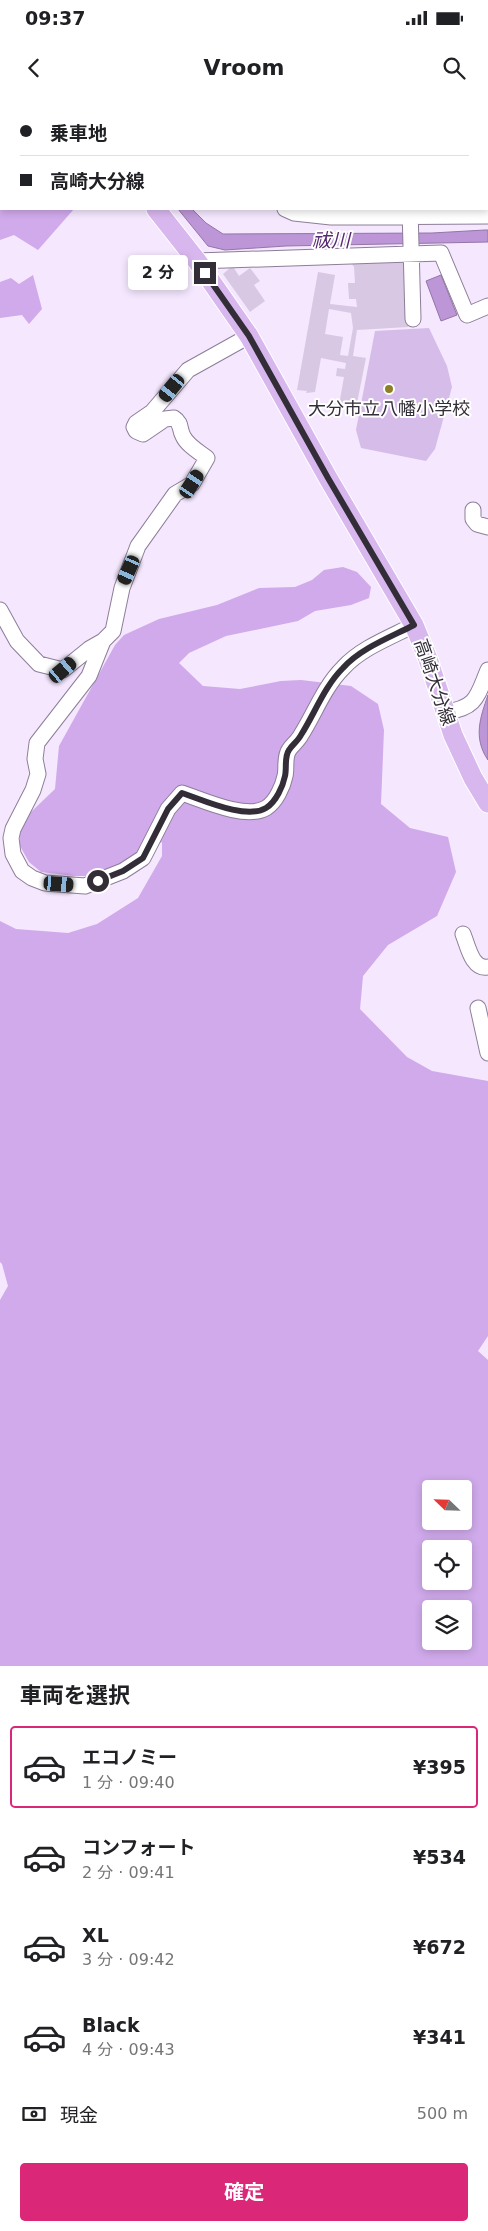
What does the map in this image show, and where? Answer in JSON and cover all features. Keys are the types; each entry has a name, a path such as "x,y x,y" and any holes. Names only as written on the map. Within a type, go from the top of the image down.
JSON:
{"main road":[{"name":"高崎大分線","path":"157,210 197,261 249,336 328,478 414,625 428,659 453,735 481,779 488,803"}],"street":[{"path":"289,210 310,216 348,213 410,217 488,216"},
{"path":"410,217 413,319"},
{"path":"197,261 412,251 441,253 467,316 488,306"},
{"path":"0,610 17,642 39,664 63,670 89,649 103,641 113,631 122,588 138,546 175,494 192,484 207,458 186,440 177,420 165,419 143,434 136,431 134,426 152,412 188,370 249,336"},
{"path":"472,510 472,519 477,524 488,527"},
{"path":"103,641 89,676 38,743 36,759 38,774 33,790 13,829 11,838 13,854 22,871 46,884 86,886 123,871 143,858 168,809 182,793 236,810 253,812 267,808 276,797 285,776 287,755 290,748 301,736 321,698 343,667 365,651 414,625"},
{"path":"446,712 468,707 474,702 488,670"},
{"path":"463,934 477,965 482,968 488,967"},
{"path":"478,1008 488,1053"}],"shaded area":[{"path":"0,210 73,210 38,250 14,235 0,240"},
{"path":"33,275 42,309 29,324 22,315 0,318 0,282 11,278 19,284"},
{"path":"429,328 447,366 452,387 435,449 426,461 361,448 356,430 375,331"},
{"path":"343,567 357,572 371,587 369,598 351,605 315,611 298,621 226,636 189,653 179,663 203,686 240,689 281,681 301,680 351,686 378,704 384,730 381,804 410,828 448,837 456,872 437,916 388,945 363,976 360,1009 407,1057 432,1071 488,1081 488,1336 478,1351 488,1360 488,1666 0,1666 0,1300 8,1286 0,1262 0,921 16,929 68,933 97,924 138,898 162,856 162,842 96,876 74,876 41,872 29,862 20,846 20,830 31,812 55,789 59,746 115,645 124,635 159,619 217,605 259,588 295,587 312,580 324,570"}],"water":[{"name":"祓川","path":"179,210 193,210 206,223 223,234 432,233 488,230 488,242 286,246 225,250 208,246"},
{"path":"441,275 457,315 441,321 426,281"},
{"path":"488,695 488,760 483,752 479,728"}],"building":[{"path":"404,260 408,327 357,330 353,356 366,358 356,408 339,405 344,377 336,376 337,368 345,369 346,363 321,358 315,392 306,393 307,391 297,390 318,272 335,275 330,304 357,307 356,299 349,299 348,283 355,283 354,267 352,264","holes":["329,309 351,313 353,328 348,356 340,355 343,337 325,334"]},
{"path":"230,268 234,268 239,276 250,268 260,281 254,285 265,301 250,312 223,274"}],"place":[{"name":"大分市立八幡小学校","path":"389,389"}],"route":[{"path":"98,881 123,871 143,858 168,809 182,793 236,810 253,812 267,808 276,797 285,776 287,755 290,748 293,747 301,736 321,698 343,667 365,651 414,625 298,426 249,336 205,273"}]}
